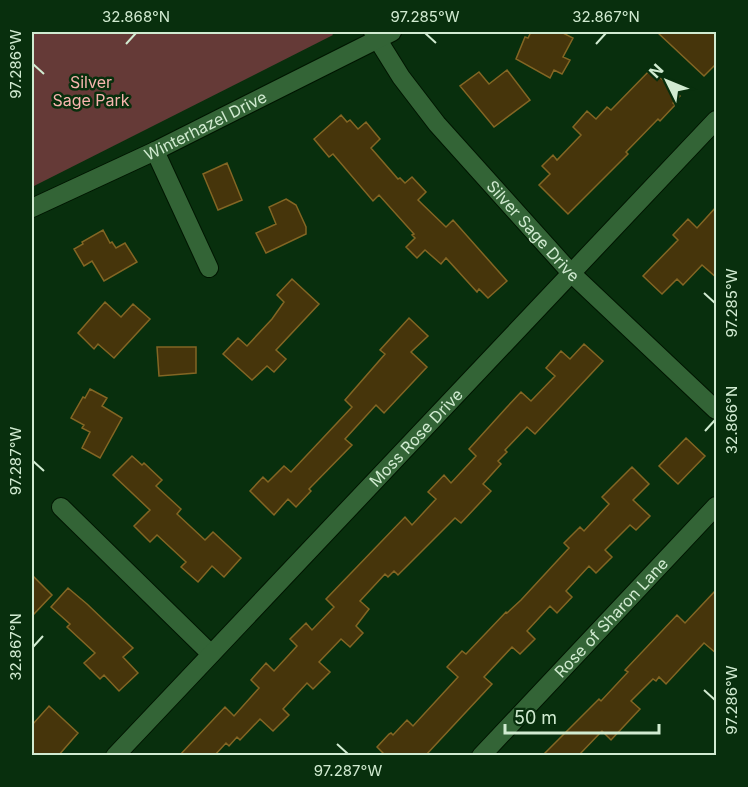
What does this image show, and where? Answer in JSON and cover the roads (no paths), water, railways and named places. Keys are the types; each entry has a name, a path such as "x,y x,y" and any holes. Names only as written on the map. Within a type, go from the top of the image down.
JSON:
{"street":[{"name":"Winterhazel Drive","path":"32,208 155,151 381,34"},
{"name":"Silver Sage Drive","path":"381,34 401,77 437,124 572,273 717,410"},
{"name":"Moss Rose Drive","path":"115,756 717,120"},
{"path":"155,151 209,268"},
{"name":"Rose of Sharon Lane","path":"481,756 717,506"},
{"path":"62,507 212,654"}],"park label":[{"name":"Silver Sage Park","path":"91,91"}]}
